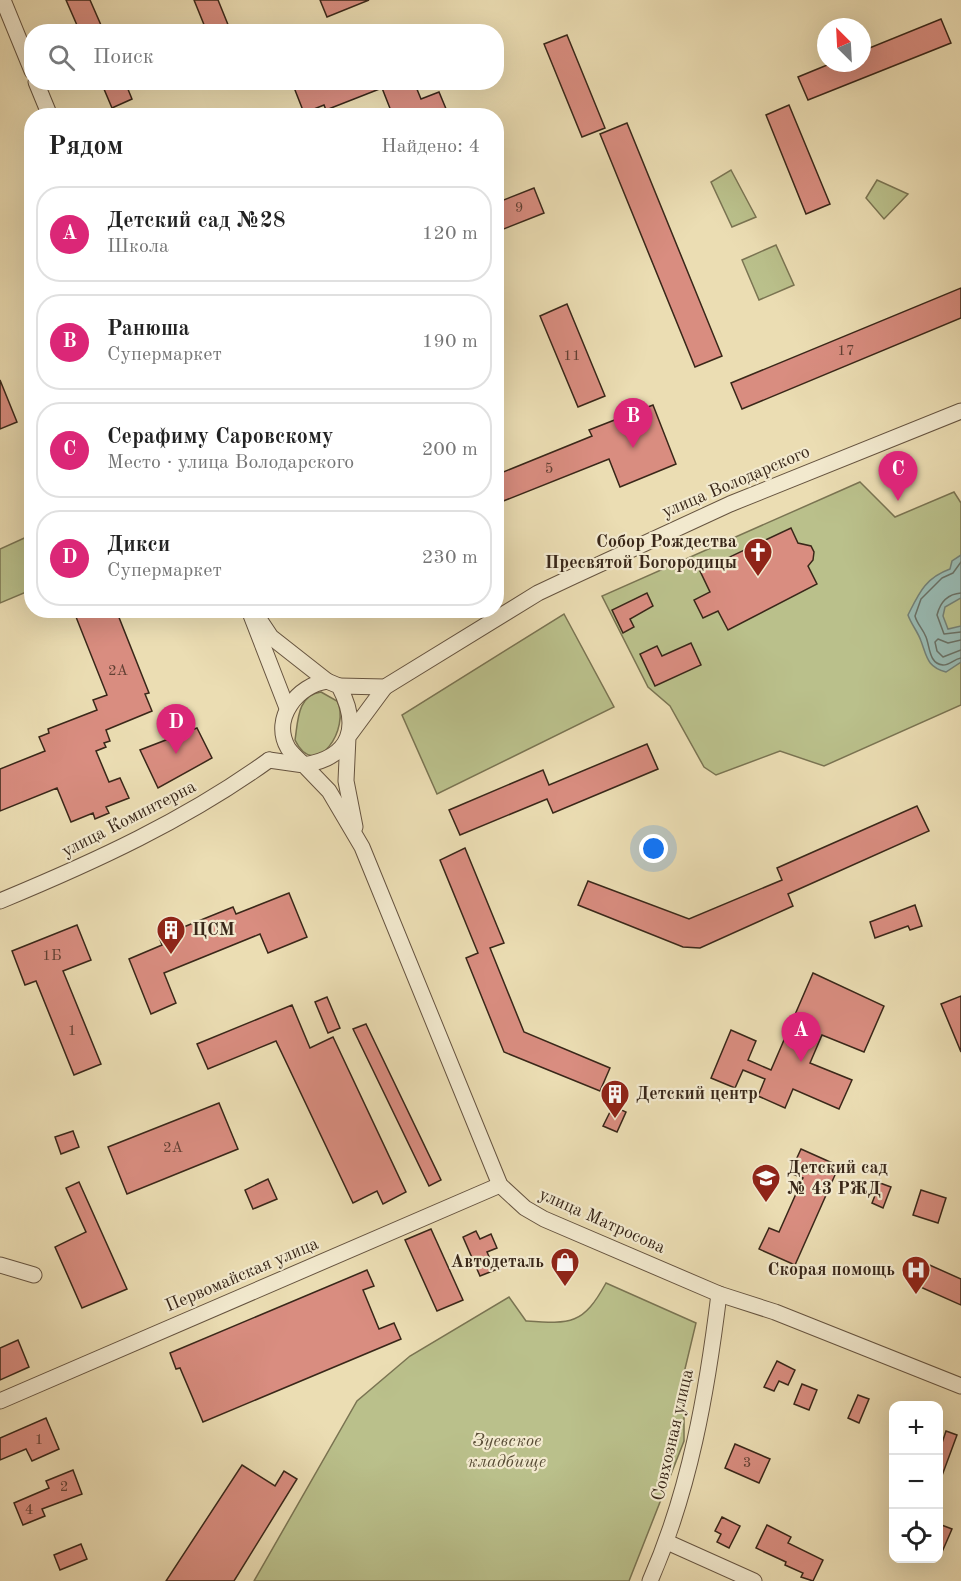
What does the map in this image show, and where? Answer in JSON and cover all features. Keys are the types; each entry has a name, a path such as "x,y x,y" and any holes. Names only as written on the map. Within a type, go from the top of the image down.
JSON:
{"street":[{"path":"3,0 24,51"},
{"path":"39,90 47,108"},
{"name":"улица Володарского","path":"504,614 538,593 730,504 961,411"},
{"path":"254,618 285,715 284,735 288,748 304,765"},
{"path":"257,618 271,637 333,683 347,702 350,724 346,781 358,840"},
{"name":"улица Володарского","path":"385,687 497,618"},
{"path":"316,683 385,687 341,750 325,762 304,765 269,760 285,715 305,689 316,683"},
{"name":"улица Коминтерна","path":"0,901 109,854 177,819 269,760"},
{"name":"улица Матросова","path":"304,765 329,791 358,840 500,1185 525,1208 544,1219 719,1294 776,1312 961,1386"},
{"name":"Первомайская улица","path":"0,1401 500,1185"},
{"path":"0,1265 34,1275"},
{"name":"Совхозная улица","path":"650,1581 667,1542 695,1442 711,1362 719,1294"},
{"path":"667,1542 754,1581"}],"green space":[{"path":"731,170 756,217 732,227 711,182"},
{"path":"877,180 908,194 884,219 866,198"},
{"path":"776,245 794,285 759,300 742,260"},
{"path":"860,482 895,517 954,492 961,503 961,705 824,766 780,751 716,775 704,767 670,706 648,687 602,596"},
{"path":"24,538 24,593 0,603 0,549"},
{"path":"564,614 614,707 437,794 402,715"},
{"path":"321,692 337,701 340,712 339,724 329,746 321,753 312,756 303,752 295,740 297,725 300,710 307,698"},
{"name":"Зуевское кладбище","path":"606,1283 696,1323 684,1373 684,1441 629,1581 254,1581 357,1401 410,1356 509,1297 526,1321 554,1322 574,1319 590,1307"}],"water":[{"path":"961,555 961,598 945,607 943,616 948,629 961,626 961,662 946,672 929,661 908,615 924,587 934,577 950,569 952,561"}],"building":[{"path":"66,0 90,0 100,24 76,24"},
{"path":"194,0 218,0 228,24 204,24"},
{"path":"320,0 369,0 327,17"},
{"path":"941,19 951,43 808,100 798,77 817,69 817,72 871,72 871,47"},
{"path":"567,35 605,128 582,137 544,44"},
{"path":"104,90 128,90 132,99 112,108"},
{"path":"295,90 377,90 331,108 325,108 324,105 316,108 302,108"},
{"path":"383,90 417,90 421,99 439,92 446,108 390,108"},
{"path":"789,105 830,204 806,214 766,115"},
{"path":"627,123 722,356 695,367 600,134"},
{"path":"534,188 544,213 504,229 504,200"},
{"path":"961,288 961,318 742,409 731,383"},
{"path":"567,304 605,396 578,407 540,316"},
{"path":"0,380 17,422 0,429"},
{"path":"653,405 676,464 620,487 609,459 504,501 504,472 592,436 589,430"},
{"name":"Собор Рождества Пресвятой Богородицы","path":"791,528 798,543 811,546 814,552 813,560 808,566 817,584 728,630 718,611 703,618 694,600 710,592 700,571"},
{"path":"647,593 653,606 630,619 634,627 623,633 612,610"},
{"path":"76,618 119,618 149,693 145,694 152,711 106,730 110,741 104,743 106,747 96,751 109,782 120,778 129,798 106,807 109,813 95,819 93,813 71,822 57,788 0,811 0,769 45,751 39,737 49,733 48,729 97,710 93,700 107,695"},
{"path":"691,643 701,665 655,686 640,654 657,646 662,656"},
{"path":"197,728 212,758 158,788 140,750"},
{"path":"647,744 658,769 553,813 547,799 460,835 449,810 543,770 549,785"},
{"path":"917,806 929,831 788,894 793,906 700,948 683,947 578,905 588,881 689,919 782,880 777,868"},
{"path":"465,848 504,943 490,948 524,1032 610,1068 600,1091 504,1052 466,958 478,953 440,860"},
{"name":"ЦСМ","path":"289,893 307,937 268,953 260,934 164,973 176,1003 151,1014 129,959 162,945 159,937 233,907 236,914"},
{"path":"915,905 922,926 910,930 908,926 875,938 870,922"},
{"path":"77,925 91,960 63,971 101,1064 74,1075 36,981 25,985 12,951"},
{"path":"813,973 884,1006 864,1052 822,1035 810,1063 852,1080 839,1109 793,1089 785,1108 758,1096 765,1079 743,1070 735,1088 711,1078 731,1030 756,1041 748,1060 771,1070"},
{"path":"961,996 961,1052 941,1004"},
{"path":"327,997 340,1028 328,1033 315,1002"},
{"path":"292,1005 310,1048 333,1037 406,1192 383,1204 377,1191 353,1203 276,1041 208,1069 197,1044"},
{"path":"366,1024 441,1180 429,1186 353,1029"},
{"path":"219,1103 238,1149 127,1194 108,1147"},
{"name":"Детский центр","path":"613,1106 626,1112 617,1132 603,1126"},
{"path":"73,1131 79,1147 61,1154 55,1137"},
{"path":"801,1149 839,1166 795,1265 759,1249 769,1228 779,1232 803,1178 790,1173"},
{"path":"268,1179 277,1199 253,1209 245,1190"},
{"path":"79,1182 127,1289 82,1308 55,1247 86,1232 66,1188"},
{"path":"880,1183 891,1187 883,1208 872,1203"},
{"path":"921,1190 946,1198 938,1223 913,1215"},
{"path":"431,1229 463,1300 437,1311 405,1240"},
{"path":"476,1231 480,1239 491,1234 497,1248 487,1252 495,1270 480,1276 463,1237"},
{"path":"916,1259 961,1279 961,1305 907,1281"},
{"path":"367,1270 374,1286 363,1290 379,1329 394,1323 401,1339 203,1422 180,1368 176,1369 170,1353"},
{"path":"18,1340 29,1367 0,1380 0,1348"},
{"path":"777,1361 795,1370 788,1385 779,1381 774,1391 764,1387"},
{"path":"802,1384 817,1390 809,1410 794,1404"},
{"path":"858,1395 869,1399 859,1423 848,1418"},
{"path":"46,1418 59,1449 32,1461 26,1449 0,1460 0,1438"},
{"path":"946,1431 957,1435 943,1473 943,1455 943,1440"},
{"path":"735,1444 770,1459 759,1483 725,1468"},
{"path":"242,1465 275,1486 284,1471 297,1479 234,1581 166,1581"},
{"path":"73,1470 82,1494 42,1509 45,1516 23,1525 14,1503 49,1488 46,1481"},
{"path":"722,1517 740,1526 729,1548 717,1542 721,1534 715,1531"},
{"path":"767,1525 791,1537 788,1543 823,1560 813,1581 801,1577 803,1573 785,1565 786,1562 756,1548"},
{"path":"943,1526 952,1529 943,1550"},
{"path":"81,1544 87,1559 60,1570 54,1555"}],"place":[{"name":"Ранюша","path":"633,448"},
{"name":"Серафиму Саровскому","path":"898,501"},
{"name":"Собор Рождества Пресвятой Богородицы","path":"758,578"},
{"name":"Дикси","path":"176,754"},
{"name":"ЦСМ","path":"171,956"},
{"name":"Детский сад №28","path":"801,1062"},
{"name":"Детский центр","path":"615,1120"},
{"name":"Детский сад № 43 РЖД","path":"766,1204"},
{"name":"Автодеталь","path":"565,1288"},
{"name":"Скорая помощь","path":"916,1296"}]}
